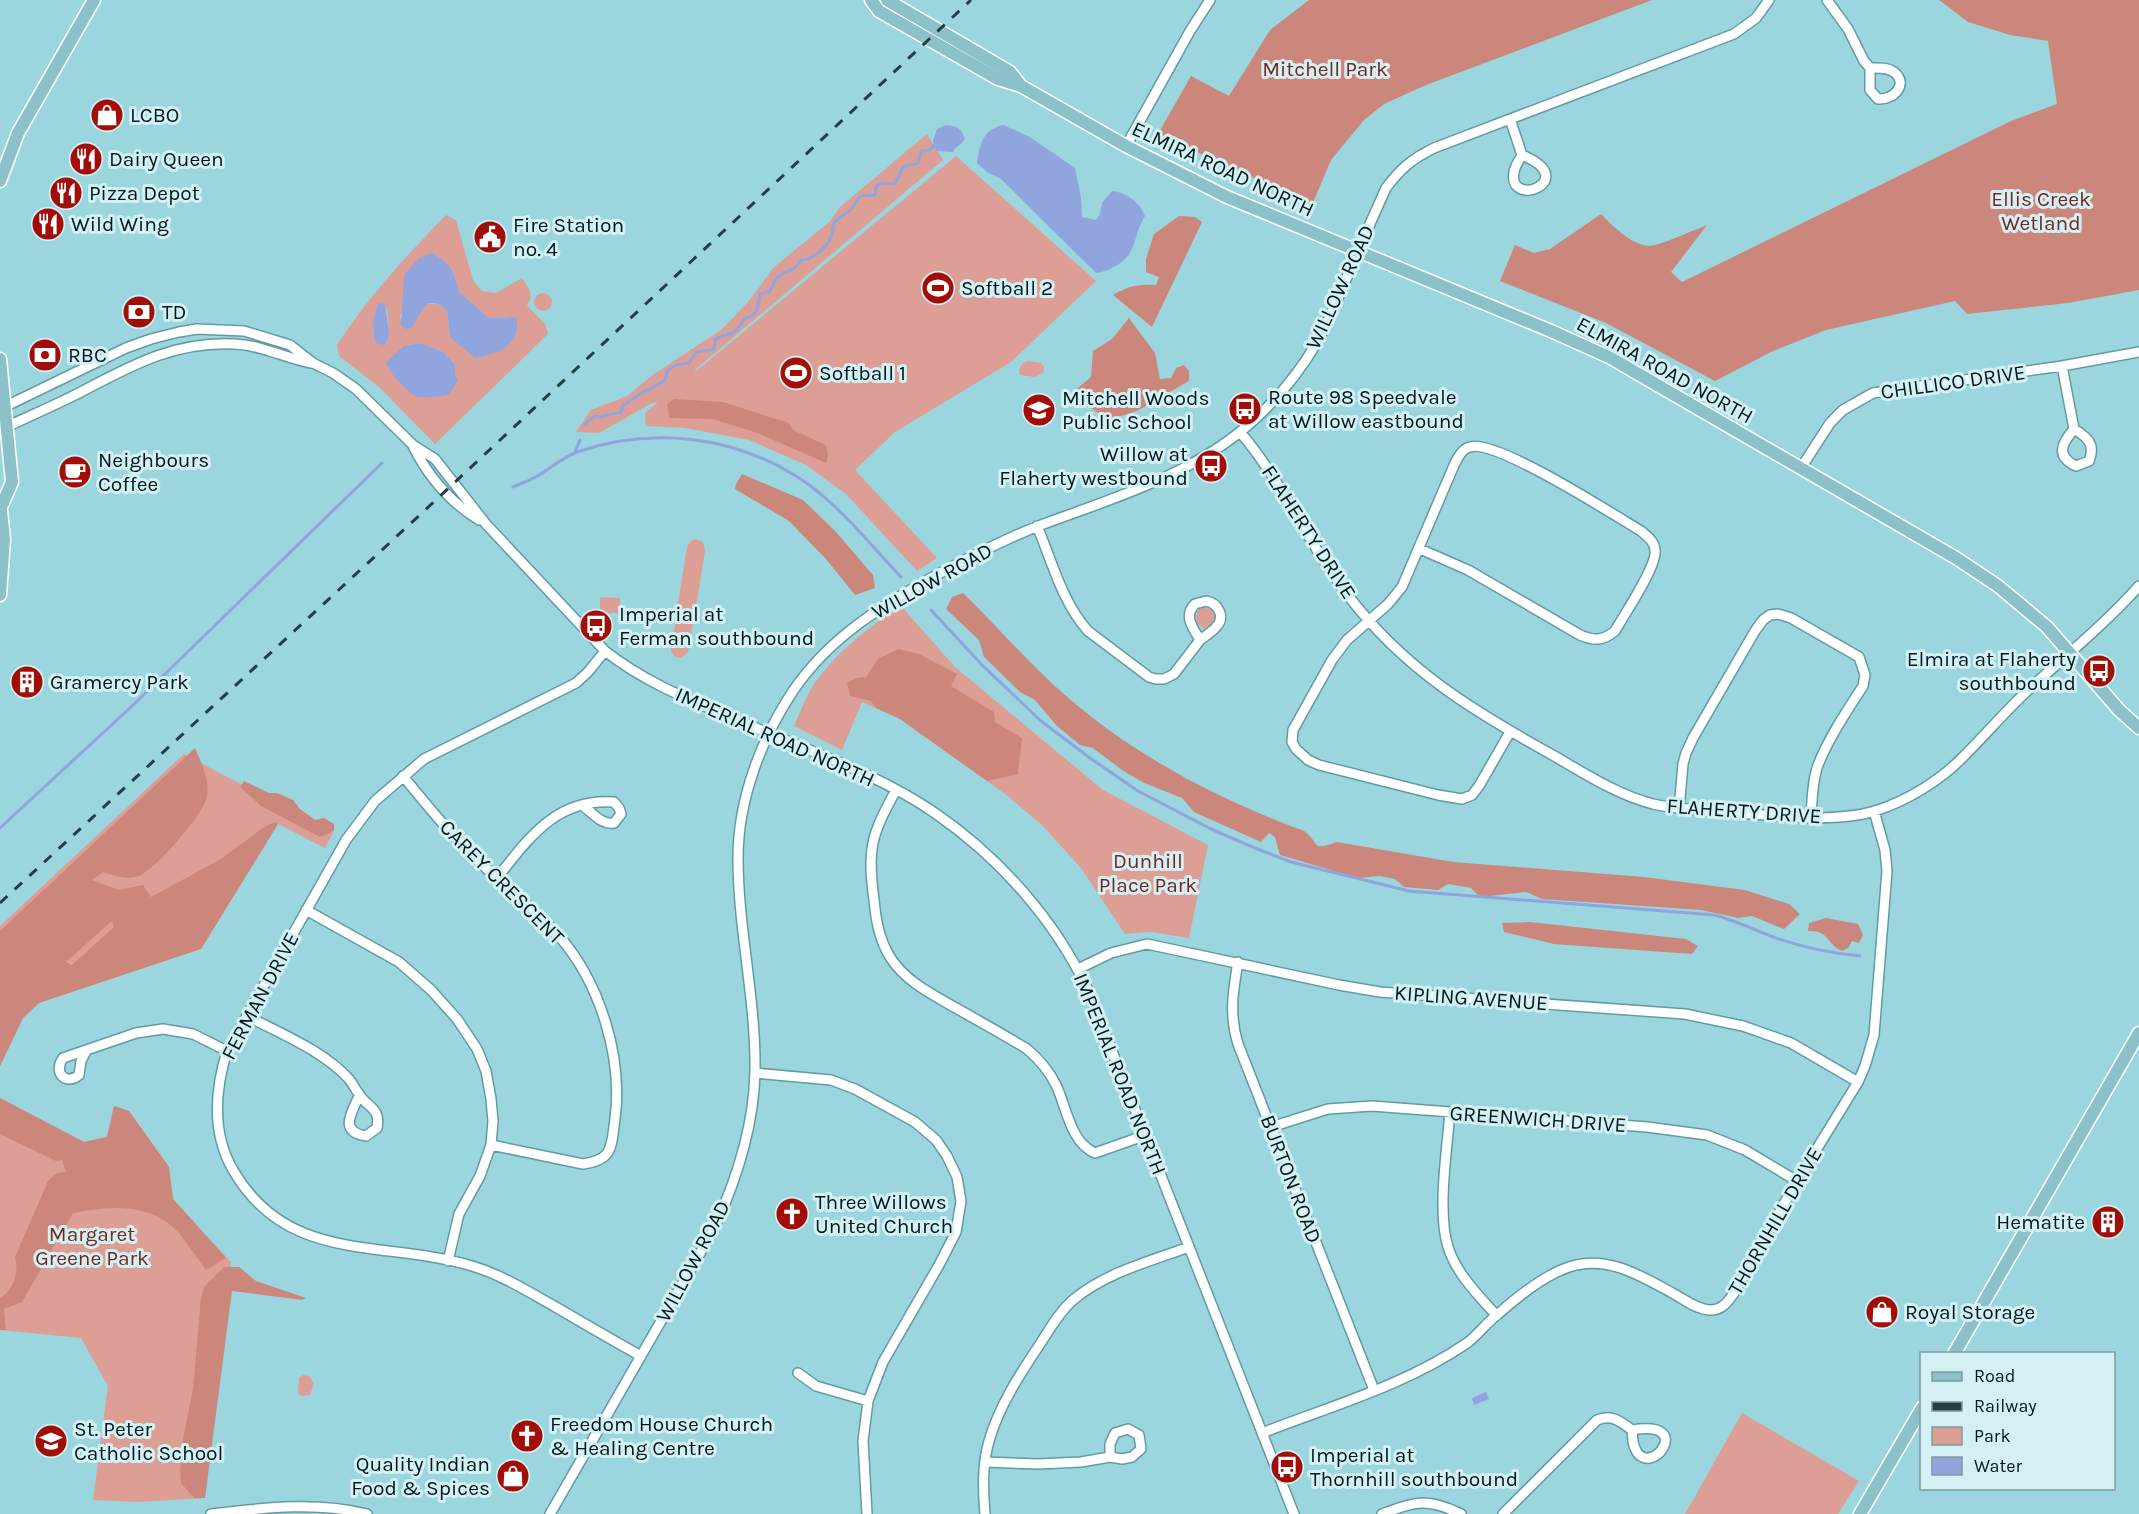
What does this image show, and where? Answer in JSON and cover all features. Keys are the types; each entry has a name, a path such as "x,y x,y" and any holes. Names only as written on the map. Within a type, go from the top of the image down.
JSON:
{"main road":[{"path":"0,181 18,133 94,0"},
{"name":"ELMIRA ROAD NORTH","path":"871,0 879,11 1004,83 1021,86 1126,146 1227,197 1611,358 1956,558 1998,586 2047,627 2119,710 2139,728"},
{"name":"ELMIRA ROAD NORTH","path":"887,0 1010,72 1021,86"},
{"path":"0,359 4,428 12,482 1,504 4,539 0,595"},
{"path":"1955,1352 2139,1033"},
{"path":"1860,1514 1920,1411"}],"street":[{"path":"1126,146 1190,31 1210,0"},
{"name":"WILLOW ROAD","path":"550,1514 714,1229 729,1198 748,1137 755,1073 754,1031 739,891 738,856 742,819 749,787 769,735 794,690 814,665 844,634 884,605 943,572 1037,526 1158,481 1200,459 1240,432 1284,388 1314,347 1386,188 1413,158 1734,34 1756,18 1769,0"},
{"path":"1827,0 1848,29 1870,68"},
{"path":"1510,119 1522,155"},
{"path":"3,408 126,348 151,339 197,329 259,335 290,345 313,363 356,389 413,445 435,459 486,524"},
{"path":"4,428 151,356 181,348 215,344 255,346 292,359 313,363"},
{"name":"CHILLICO DRIVE","path":"1801,468 1830,423 1844,410 1873,393 2062,366 2139,352"},
{"path":"2062,366 2074,429"},
{"name":"FLAHERTY DRIVE","path":"1240,432 1279,484 1326,568 1369,620 1420,671 1465,704 1510,732 1603,784 1631,797 1679,809 1832,818 1874,811 1913,794 1949,770 2018,700 2113,615 2139,586"},
{"path":"413,445 425,470 463,510 486,524"},
{"path":"1420,549 1468,570 1580,635 1599,640 1615,631 1650,570 1656,552 1652,541 1641,531 1521,462 1483,446 1471,446 1461,452 1402,587 1388,604 1347,640 1332,660 1297,722 1292,736 1300,755 1319,765 1462,799 1472,795 1479,786 1510,732"},
{"name":"IMPERIAL ROAD NORTH","path":"486,524 605,651 637,675 897,790 934,812 969,838 1000,866 1031,900 1078,969 1099,1015 1294,1514"},
{"path":"1037,526 1069,605 1080,621 1088,631 1149,677 1164,679 1174,674 1200,640"},
{"path":"1679,809 1683,764 1693,738 1755,630 1762,620 1770,615 1778,614 1791,618 1859,657 1866,675 1863,686 1822,755 1814,782 1811,818"},
{"name":"FERMAN DRIVE","path":"605,651 576,683 422,761 375,801 360,819 306,910 227,1051 219,1077 217,1099 220,1139 229,1164 242,1186 268,1214 293,1229 319,1239 471,1266 515,1284 641,1356"},
{"name":"CAREY CRESCENT","path":"403,776 445,827 560,937 589,981 607,1030 616,1079 615,1113 610,1150 604,1158 597,1162 583,1164 491,1144"},
{"path":"897,790 879,822 870,853 877,924 882,942 891,958 902,973 924,989 1027,1049 1037,1058 1056,1085 1077,1139 1085,1149 1095,1153 1146,1136"},
{"path":"496,878 543,823 562,811 582,805"},
{"name":"THORNHILL DRIVE","path":"1262,1433 1374,1390 1437,1361 1468,1342 1496,1315 1547,1277 1570,1266 1596,1264 1616,1266 1635,1272 1696,1306 1711,1310 1725,1305 1858,1082 1874,1035 1887,860 1874,811"},
{"path":"306,910 399,962 431,990 457,1019 477,1049 486,1071 492,1110 491,1144 480,1176 459,1214 448,1261"},
{"name":"KIPLING AVENUE","path":"1078,969 1111,953 1147,944 1380,992 1685,1014 1743,1026 1791,1043 1858,1082"},
{"name":"BURTON ROAD","path":"1238,962 1232,1002 1234,1030 1374,1390"},
{"path":"247,1016 319,1055 348,1078 359,1096"},
{"path":"87,1051 136,1033 163,1029 193,1034 227,1051"},
{"path":"755,1073 831,1080 863,1093 915,1122 936,1140 957,1177 961,1201 956,1232 883,1362 868,1401 863,1441 867,1514"},
{"name":"GREENWICH DRIVE","path":"1271,1127 1310,1113 1348,1106 1647,1127 1707,1135 1745,1150 1797,1181"},
{"path":"1450,1112 1442,1222 1448,1249 1469,1286 1496,1315"},
{"path":"985,1514 983,1490 988,1442 1017,1379 1057,1317 1072,1300 1100,1282 1189,1247"},
{"path":"798,1373 816,1386 868,1401"},
{"path":"1503,1514 1597,1420 1613,1418 1632,1430"},
{"path":"985,1462 1038,1464 1081,1462 1110,1457"},
{"path":"1382,1514 1408,1505 1428,1503 1442,1504 1461,1514"},
{"path":"211,1514 289,1506 338,1509 367,1514"}],"green space":[{"name":"Mitchell Park","path":"1309,0 1652,0 1426,85 1384,104 1364,120 1331,160 1312,205 1158,134 1191,76 1229,96 1270,30"},
{"name":"Ellis Creek Wetland","path":"1939,0 2139,0 2139,290 2068,303 1967,314 1955,301 1826,330 1773,351 1715,381 1606,323 1500,281 1515,245 1534,253 1550,249 1601,214 1628,238 1648,246 1668,241 1707,225 1671,272 1682,282 2011,121 2057,104 2048,41 2010,35 1968,22"},
{"path":"927,134 943,160 695,372 956,156 1096,281 1011,362 895,432 855,470 937,558 917,571 846,494 806,465 749,440 686,428 646,426 645,413 658,402 652,403 599,433 576,432 591,410 627,396 654,374 721,330 749,301 773,268 829,222 841,206"},
{"path":"446,215 456,220 473,280 482,291 496,293 522,278 531,294 527,305 545,324 548,334 435,444 380,388 339,356 337,345 402,261","holes":["453,272 459,292 489,318 508,317 450,337 447,310 440,306 429,304 400,319 402,308","387,309 389,332 373,315","420,343 443,352 455,364 455,374 435,397 431,395 404,346"]},
{"path":"1179,216 1195,217 1202,222 1152,327 1113,295 1134,286 1156,285 1159,277 1146,272 1146,259 1154,234"},
{"path":"539,293 547,293 552,298 550,309 539,311 534,306 534,298"},
{"path":"1129,318 1155,353 1160,379 1171,378 1176,368 1184,365 1189,371 1189,381 1137,411 1108,420 1071,394 1091,377 1093,351 1112,339"},
{"path":"1027,361 1041,363 1044,372 1035,377 1020,375 1019,370 1022,364"},
{"path":"674,399 723,402 789,423 793,430 826,445 828,455 826,463 760,434 713,419 669,418 667,404"},
{"path":"742,474 803,500 836,532 873,575 875,588 855,595 826,559 789,521 735,489"},
{"path":"695,539 703,542 705,551 694,619 676,616 687,547"},
{"path":"963,593 1056,687 1138,750 1228,800 1303,830 1316,845 1322,846 1337,842 1453,862 1644,877 1745,890 1789,904 1800,914 1784,929 1752,916 1738,918 1701,910 1542,899 1526,892 1480,897 1471,888 1448,884 1438,890 1404,887 1395,879 1380,876 1358,878 1280,855 1275,837 1269,833 1261,842 1194,812 1182,798 1144,783 1093,748 1080,745 1056,725 1035,700 1020,692 984,657 979,640 946,609 952,597"},
{"path":"600,597 620,598 620,613 600,613"},
{"name":"Dunhill Place Park","path":"901,606 955,667 1103,790 1208,845 1189,938 1151,932 1125,934 1081,868 1041,824 1005,794 900,719 862,702 842,750 794,726 810,691 826,669 856,639"},
{"path":"1205,607 1212,610 1215,617 1212,624 1204,629 1198,623 1197,616 1198,610"},
{"path":"676,618 693,621 688,652 681,658 675,657 671,651"},
{"path":"898,649 919,654 957,674 951,686 994,712 995,722 1022,738 1018,774 987,781 900,719 876,708 871,701 850,696 847,683 856,678 866,677 878,659"},
{"path":"195,748 204,771 208,791 204,805 188,828 156,864 139,876 125,878 103,872 92,880 119,890 143,885 151,897 221,859 264,827 275,822 278,824 201,949 39,1003 23,1018 0,1066 0,931","holes":["112,921 114,927 72,965 66,962"]},
{"path":"184,754 333,833 325,848 278,824 201,949 39,1003 23,1018 0,1066 0,926"},
{"path":"244,781 269,793 277,793 293,800 300,809 315,820 324,818 334,824 334,831 320,837 261,806 240,787"},
{"path":"1826,918 1858,924 1863,935 1859,943 1852,941 1848,948 1842,951 1824,935 1808,931 1809,923"},
{"path":"1530,922 1686,939 1698,946 1692,954 1554,944 1504,932 1502,923"},
{"name":"Margaret Greene Park","path":"0,1098 84,1142 107,1137 114,1106 129,1111 169,1167 173,1199 231,1262 205,1498 138,1502 93,1500 108,1386 81,1338 0,1330"},
{"path":"0,1098 84,1142 107,1137 114,1106 129,1111 169,1167 173,1199 226,1258 206,1270 168,1223 145,1212 109,1208 73,1213 22,1302 4,1309 6,1330 0,1330 0,1298 9,1290 14,1280 15,1257 48,1181 57,1173 66,1172 62,1160 56,1161 0,1134"},
{"path":"224,1267 239,1267 256,1281 306,1298 302,1300 232,1291 205,1498 194,1498 181,1483 180,1470 183,1439 193,1389 201,1297 205,1286"},
{"path":"303,1375 309,1376 314,1383 310,1395 301,1396 298,1392 299,1378"},
{"path":"1742,1413 1859,1481 1838,1514 1685,1514"}],"water":[{"path":"946,125 958,128 965,139 953,152 936,151 933,141 937,129"},
{"path":"1003,125 1028,136 1075,168 1082,217 1096,220 1102,203 1112,191 1127,196 1140,206 1145,216 1129,255 1121,263 1096,273 1001,179 987,172 977,163 984,138 991,130"},
{"path":"431,253 446,262 453,272 459,292 489,318 516,317 516,334 506,347 492,354 475,358 450,337 447,310 434,303 425,306 412,327 405,329 401,325 404,275 419,258"},
{"path":"379,303 385,304 389,332 388,340 384,345 376,343 374,332 373,323"},
{"path":"420,343 443,352 455,364 458,381 448,395 419,397 400,382 388,366 386,362 404,346"},
{"path":"1486,1392 1489,1399 1474,1405 1472,1398"}],"waterway":[{"path":"585,424 595,416 622,412 622,406 664,381 668,370 676,365 689,363 696,352 711,350 715,347 715,340 736,330 744,319 755,313 760,294 770,291 779,276 794,269 801,260 810,258 823,249 831,237 834,222 851,209 860,196 875,195 876,186 881,183 895,184 903,167 918,163 921,151 930,150 934,145"},
{"path":"513,487 534,478 577,452 605,444 633,439 661,438 689,439 717,444 744,451 771,462 810,486 851,523 901,577"},
{"path":"575,452 580,440"},
{"path":"0,828 131,707 382,463"},
{"path":"931,610 983,666 1041,721 1090,758 1138,791 1211,829 1291,862 1409,891 1715,915 1794,944 1860,956"}],"railway":[{"path":"0,903 971,0"}],"place":[{"name":"LCBO","path":"107,115"},
{"name":"Dairy Queen","path":"86,159"},
{"name":"Pizza Depot","path":"66,193"},
{"name":"Wild Wing","path":"48,224"},
{"name":"Fire Station no. 4","path":"490,237"},
{"name":"Softball 2","path":"938,288"},
{"name":"TD","path":"139,312"},
{"name":"RBC","path":"45,355"},
{"name":"Softball 1","path":"796,373"},
{"name":"Route 98 Speedvale at Willow eastbound","path":"1245,409"},
{"name":"Mitchell Woods Public School","path":"1039,410"},
{"name":"Willow at Flaherty westbound","path":"1211,466"},
{"name":"Neighbours Coffee","path":"75,472"},
{"name":"Imperial at Ferman southbound","path":"596,626"},
{"name":"Elmira at Flaherty southbound","path":"2099,671"},
{"name":"Gramercy Park","path":"27,682"},
{"name":"Three Willows United Church","path":"792,1214"},
{"name":"Hematite","path":"2108,1222"},
{"name":"Royal Storage","path":"1882,1312"},
{"name":"Freedom House Church & Healing Centre","path":"527,1436"},
{"name":"St. Peter Catholic School","path":"51,1441"},
{"name":"Imperial at Thornhill southbound","path":"1287,1467"},
{"name":"Quality Indian Food & Spices","path":"513,1476"}]}
